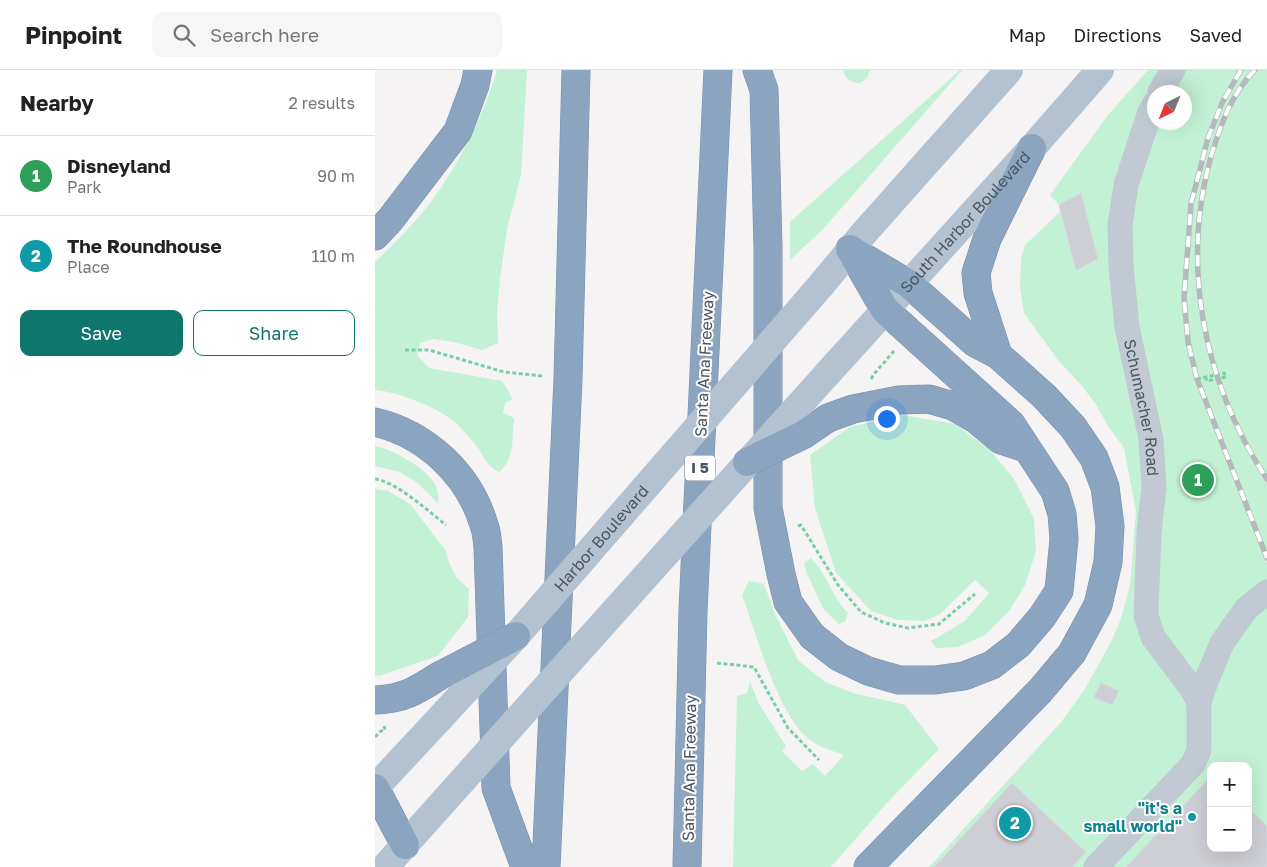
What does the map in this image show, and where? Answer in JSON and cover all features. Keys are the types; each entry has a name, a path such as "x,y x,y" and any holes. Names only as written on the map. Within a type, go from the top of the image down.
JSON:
{"highway":[{"path":"375,236 390,220 458,131 475,85 478,70"},
{"path":"546,867 568,378 576,70"},
{"name":"Santa Ana Freeway","path":"687,867 692,661 718,70"},
{"path":"757,70 764,90 768,508 788,602 812,636 839,657 868,671 899,680 935,680 964,676 992,665 1018,645 1042,618 1059,591 1064,539 1062,514 1055,491 1011,424 885,310 850,249"},
{"path":"998,355 978,293 976,274 987,238 1032,148"},
{"path":"850,249 909,284 975,342 998,355 1044,396 1073,427 1093,458 1105,487 1110,526 1108,562 1098,605 1073,653 1041,692 868,867"},
{"path":"747,462 803,435 827,418 853,408 899,400 929,399 953,406 977,420 1001,440 1026,448"},
{"path":"375,422 392,426 419,440 450,464 466,486 484,524 488,547 496,788 525,867"},
{"path":"379,711 391,699 415,692 439,676 516,636"},
{"path":"375,788 405,845"},
{"path":"375,835 405,845"}],"main road":[{"path":"850,249 1009,70"},
{"name":"South Harbor Boulevard","path":"747,462 1032,148 1100,70"},
{"name":"Harbor Boulevard","path":"375,788 516,636 822,284 850,249"},
{"path":"385,867 747,462"}],"lane":[{"path":"1164,85 1173,70"},
{"name":"Schumacher Road","path":"1147,121 1126,185 1120,225 1121,266 1127,327 1151,439 1155,487 1149,532 1146,615 1153,637 1192,689 1199,702"},
{"path":"1096,867 1193,764 1199,750 1199,702 1222,643 1247,609 1267,592"}],"path":[{"path":"868,386 874,374 895,349"},
{"path":"405,350 429,350 504,372 568,378"},
{"path":"1197,379 1226,377"},
{"path":"375,479 381,480 404,493 446,525"},
{"path":"773,533 801,525 838,585 861,612 885,623 908,628 939,624 975,594"},
{"path":"692,661 755,667 788,728 819,760"},
{"path":"375,737 385,730 379,711"}],"green space":[{"path":"497,70 527,70 521,175 507,229 500,279 497,311 498,343 482,350 454,342 433,339 420,343 417,355 429,368 502,381 513,399 505,403 503,413 514,418 510,454 508,461 499,472 491,467 473,441 457,424 440,412 418,401 385,391 375,390 375,262 417,219 446,180 476,126"},
{"path":"843,70 870,70 867,78 860,83 849,80"},
{"path":"962,70 824,228 790,260 790,222"},
{"path":"1148,70 1267,70 1267,867 929,867 1062,721 1085,689 1112,640 1121,618 1130,586 1136,511 1124,448 1108,426 1097,406 1058,360 1024,313 1020,288 1021,259 1025,245 1060,212 1059,205 1050,195 1108,115"},
{"path":"902,415 955,424 990,450 1014,479 1034,519 1036,551 1025,585 1009,611 985,635 958,647 936,648 931,641 965,621 989,593 975,580 940,614 925,621 898,620 871,611 836,573 815,508 810,455 850,427"},
{"path":"375,446 399,455 417,466 431,478 436,486 439,504 415,481 400,472 375,466"},
{"path":"375,489 388,491 410,504 446,551 449,563 457,578 469,589 468,617 438,656 379,676 375,675"},
{"path":"811,558 817,564 842,607 848,613 845,621 839,624 824,610 807,574 804,563"},
{"path":"749,581 764,584 775,614 798,660 825,682 853,693 905,705 939,749 886,804 831,867 733,867 737,696 747,693 750,682 759,704 786,746 782,751 802,771 813,764 825,776 844,755 808,739 784,706 768,669 742,595"}],"building":[{"path":"1081,193 1098,259 1076,270 1059,205"},
{"path":"1101,683 1119,691 1112,705 1094,697"},
{"name":"\"it's a small world\"","path":"1207,780 1207,852 1252,852 1252,812 1267,826 1267,867 1126,867"},
{"path":"1012,783 1086,852 1072,867 934,867"}],"railway":[{"path":"1241,70 1222,103 1208,138 1191,204 1184,298 1188,342 1197,379 1267,558"},
{"path":"1255,70 1234,97 1220,128 1213,150 1203,192 1198,235 1198,278 1203,320 1213,362 1227,402 1245,442 1267,479"}],"place":[{"name":"Disneyland","path":"1198,480"},
{"name":"\"it's a small world\"","path":"1192,817"},
{"name":"The Roundhouse","path":"1015,823"}]}
